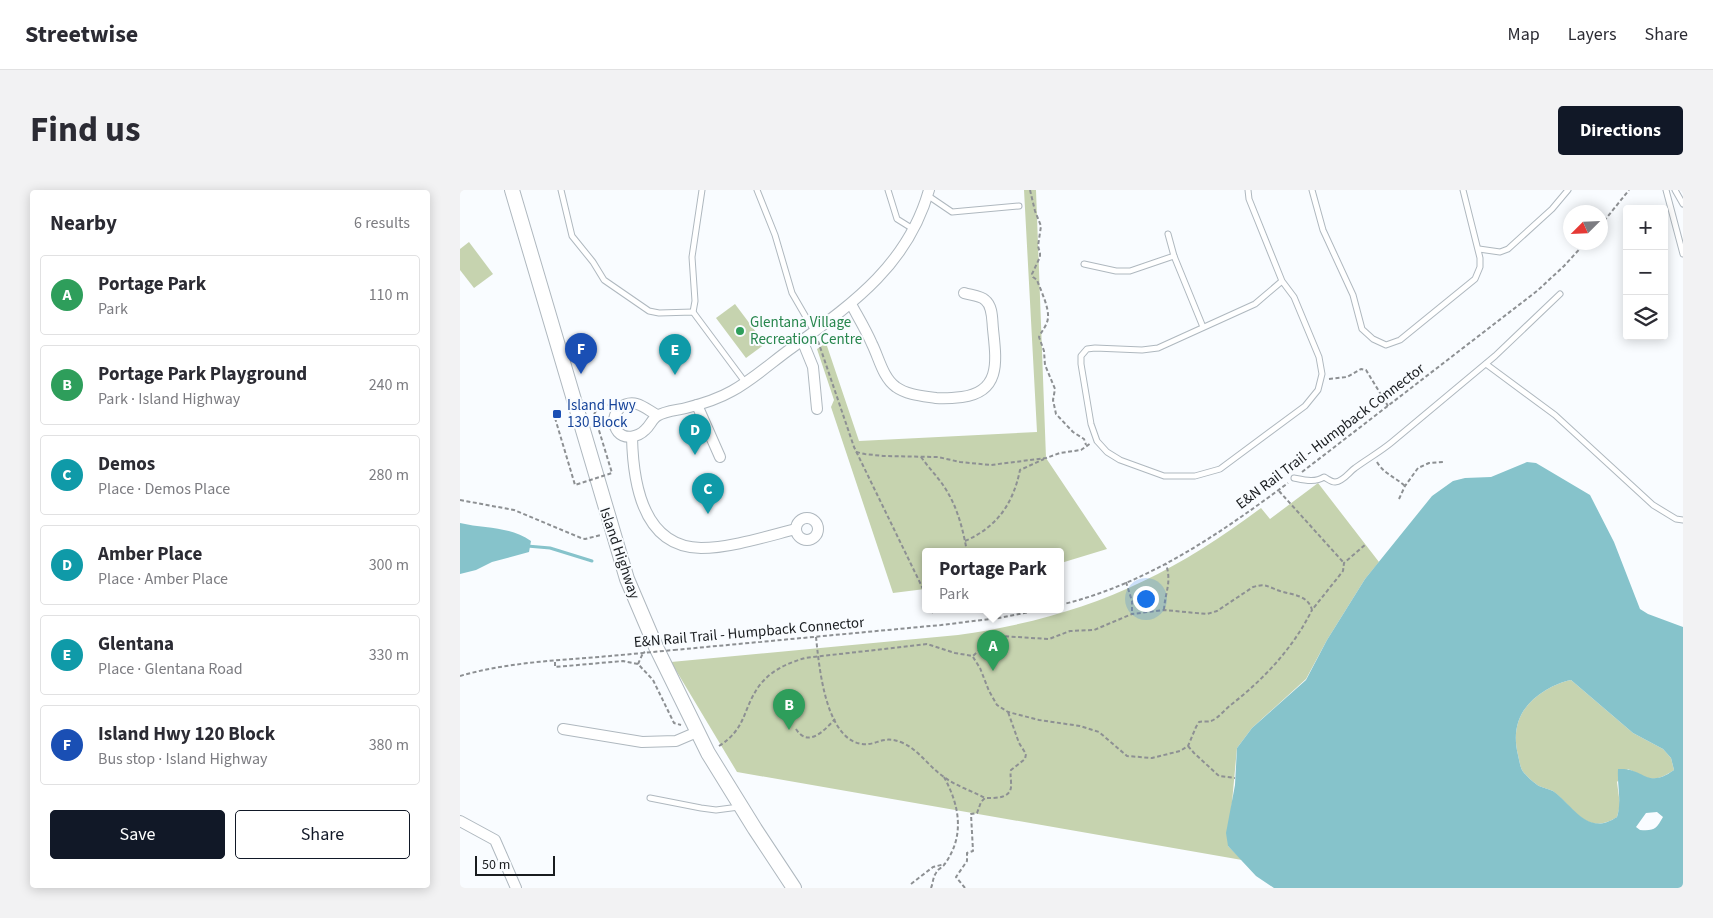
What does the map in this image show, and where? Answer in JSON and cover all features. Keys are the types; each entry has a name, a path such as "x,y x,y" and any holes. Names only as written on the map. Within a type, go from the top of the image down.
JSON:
{"main road":[{"name":"Island Highway","path":"512,190 627,579 646,625 708,753 794,888"}],"street":[{"path":"657,415 636,404 627,404 619,407 614,414 614,424 619,433 627,437 632,436 645,431 657,415 697,405 732,391 745,382 851,304 870,287 886,270 913,229 928,193"},
{"path":"851,304 872,343 886,375 895,387 922,396 958,397 974,395 983,390 991,381 996,357 990,306 985,299 964,293"},
{"path":"802,340 813,367 817,409"},
{"path":"697,405 720,457"},
{"path":"632,436 633,463 642,504 652,523 667,537 685,546 702,548 796,529"},
{"path":"563,729 642,742 676,741 698,732"},
{"path":"460,821 495,840 516,888"}],"lane":[{"path":"561,190 572,236 593,262 604,280 649,311 659,313 693,312"},
{"path":"702,190 692,256 695,301 693,312 745,382"},
{"path":"757,190 774,235 792,293 814,331"},
{"path":"888,190 897,220 913,229"},
{"path":"1248,190 1249,199 1282,281 1294,297 1318,357 1322,374 1318,390 1305,406 1220,469 1195,476 1164,476 1120,460 1107,452 1097,441 1091,424 1081,364 1082,356 1087,350 1095,348 1142,350 1158,348 1255,304 1282,281"},
{"path":"1312,190 1323,230 1353,296 1362,329 1373,339 1386,345 1400,340 1475,279 1480,267 1479,249 1463,190"},
{"path":"1479,249 1500,252 1508,249 1552,209 1568,190"},
{"path":"1666,190 1683,254"},
{"path":"1675,190 1683,204"},
{"path":"928,193 952,212 1020,206"},
{"path":"1168,234 1174,256 1203,327"},
{"path":"1084,264 1116,271 1130,271 1174,256"},
{"path":"1294,478 1312,481 1320,480 1324,477 1332,482 1337,482 1374,456 1486,364 1560,294"},
{"path":"1486,364 1555,415 1653,505 1676,519 1683,520"},
{"path":"650,798 716,810 742,807"}],"path":[{"path":"965,541 989,528 1003,511 1013,495 1020,470 1060,453 1081,450 1086,445 1086,442 1058,418 1054,400 1055,389 1045,365 1044,351 1039,337 1046,324 1047,311 1044,294 1041,292 1037,280 1033,278 1032,274 1040,258 1038,246 1041,226 1030,190"},
{"path":"1608,216 1629,190"},
{"name":"E&N Rail Trail - Humpback Connector","path":"1064,604 1126,582 1166,564 1217,535 1537,291 1579,250"},
{"path":"814,331 856,452 922,587"},
{"path":"1322,374 1330,380 1347,377 1361,369 1366,370 1380,390 1388,406"},
{"path":"555,418 575,485 612,473 594,414 602,403 610,405 617,410"},
{"path":"856,452 938,458 991,465 1046,458"},
{"path":"1374,456 1382,470 1405,486"},
{"path":"921,457 943,485 955,506 963,529 966,548"},
{"path":"1399,499 1405,486 1418,468 1428,463 1443,462"},
{"path":"1278,490 1344,563"},
{"path":"460,500 514,510 581,538 590,538 612,532"},
{"path":"973,656 997,705 1008,712 1040,720 1080,726 1099,732 1127,756 1152,758 1180,751 1188,746 1199,722 1211,721 1217,717 1260,680 1282,657 1296,640 1312,610 1343,571 1344,563 1366,544"},
{"path":"1164,610 1169,583 1166,564"},
{"path":"1126,582 1132,601 1132,614"},
{"path":"973,656 991,639 1000,636 1049,639 1070,631 1094,630 1132,614 1164,610 1207,614 1217,611 1259,585 1269,586 1304,598 1312,610"},
{"name":"E&N Rail Trail - Humpback Connector","path":"460,676 501,667 949,624 1025,613"},
{"path":"816,637 828,708 846,734 860,744 868,744 881,739 894,740 904,744 914,750 944,777 985,798 1007,796 1011,790 1011,770 1024,759 1026,754 1019,743 1008,712"},
{"path":"708,753 731,738 738,730 754,695 768,676 792,662 818,657 927,644 955,653 973,656"},
{"path":"638,664 643,653"},
{"path":"555,662 555,667 623,661 638,664 652,680 674,722 698,732"},
{"path":"796,729 803,738 808,738 824,730 835,720"},
{"path":"1188,746 1219,776 1235,778"},
{"path":"931,888 935,874 945,864 958,839 959,823 957,808 944,777"},
{"path":"965,888 956,877 967,861 967,853 973,851 971,814 977,813 981,802 985,798"},
{"path":"911,884 933,867 945,864"}],"green space":[{"path":"1024,190 1036,190 1046,458 1107,549 1064,562 1064,548 922,548 922,589 893,593 831,407 834,400 817,349 826,343 859,441 1037,432"},
{"path":"469,242 493,274 474,288 460,270 460,249"},
{"name":"Glentana Village Recreation Centre","path":"735,304 765,344 746,358 716,318"},
{"path":"1318,483 1379,562 1365,579 1327,640 1306,679 1252,728 1237,748 1228,846 1242,860 737,772 671,662 958,635 1001,628 1064,613 1154,576 1225,534 1261,508 1270,519"},
{"path":"1571,680 1633,733 1663,749 1671,758 1674,770 1661,777 1651,778 1628,769 1617,782 1620,805 1617,817 1597,824 1581,818 1553,791 1539,786 1532,781 1522,770 1516,744 1517,726 1520,717 1530,702 1546,690"}],"water":[{"path":"1527,462 1536,463 1590,495 1614,542 1640,609 1648,614 1683,627 1683,888 1274,888 1256,876 1228,846 1226,833 1235,785 1237,748 1252,728 1306,680 1327,640 1365,579 1432,496 1453,481 1465,478 1491,477","holes":["1571,680 1633,733 1663,749 1671,758 1674,770 1665,776 1651,778 1627,769 1618,769 1619,799 1617,817 1606,822 1589,822 1553,791 1539,786 1532,781 1523,772 1520,765 1516,735 1517,726 1524,710 1530,702 1546,690","1657,812 1663,817 1654,828 1640,830 1636,827 1646,813"]},
{"path":"460,523 506,530 523,536 531,541 529,552 492,562 476,570 460,574"}],"waterway":[{"path":"527,546 550,548 592,561"}],"place":[{"name":"Glentana Village Recreation Centre","path":"740,331"},
{"name":"Island Hwy 120 Block","path":"581,374"},
{"name":"Glentana","path":"675,375"},
{"name":"Island Hwy 130 Block","path":"557,414"},
{"name":"Amber Place","path":"695,455"},
{"name":"Demos","path":"708,514"},
{"name":"Portage Park","path":"993,671"},
{"name":"Portage Park Playground","path":"789,730"}]}
